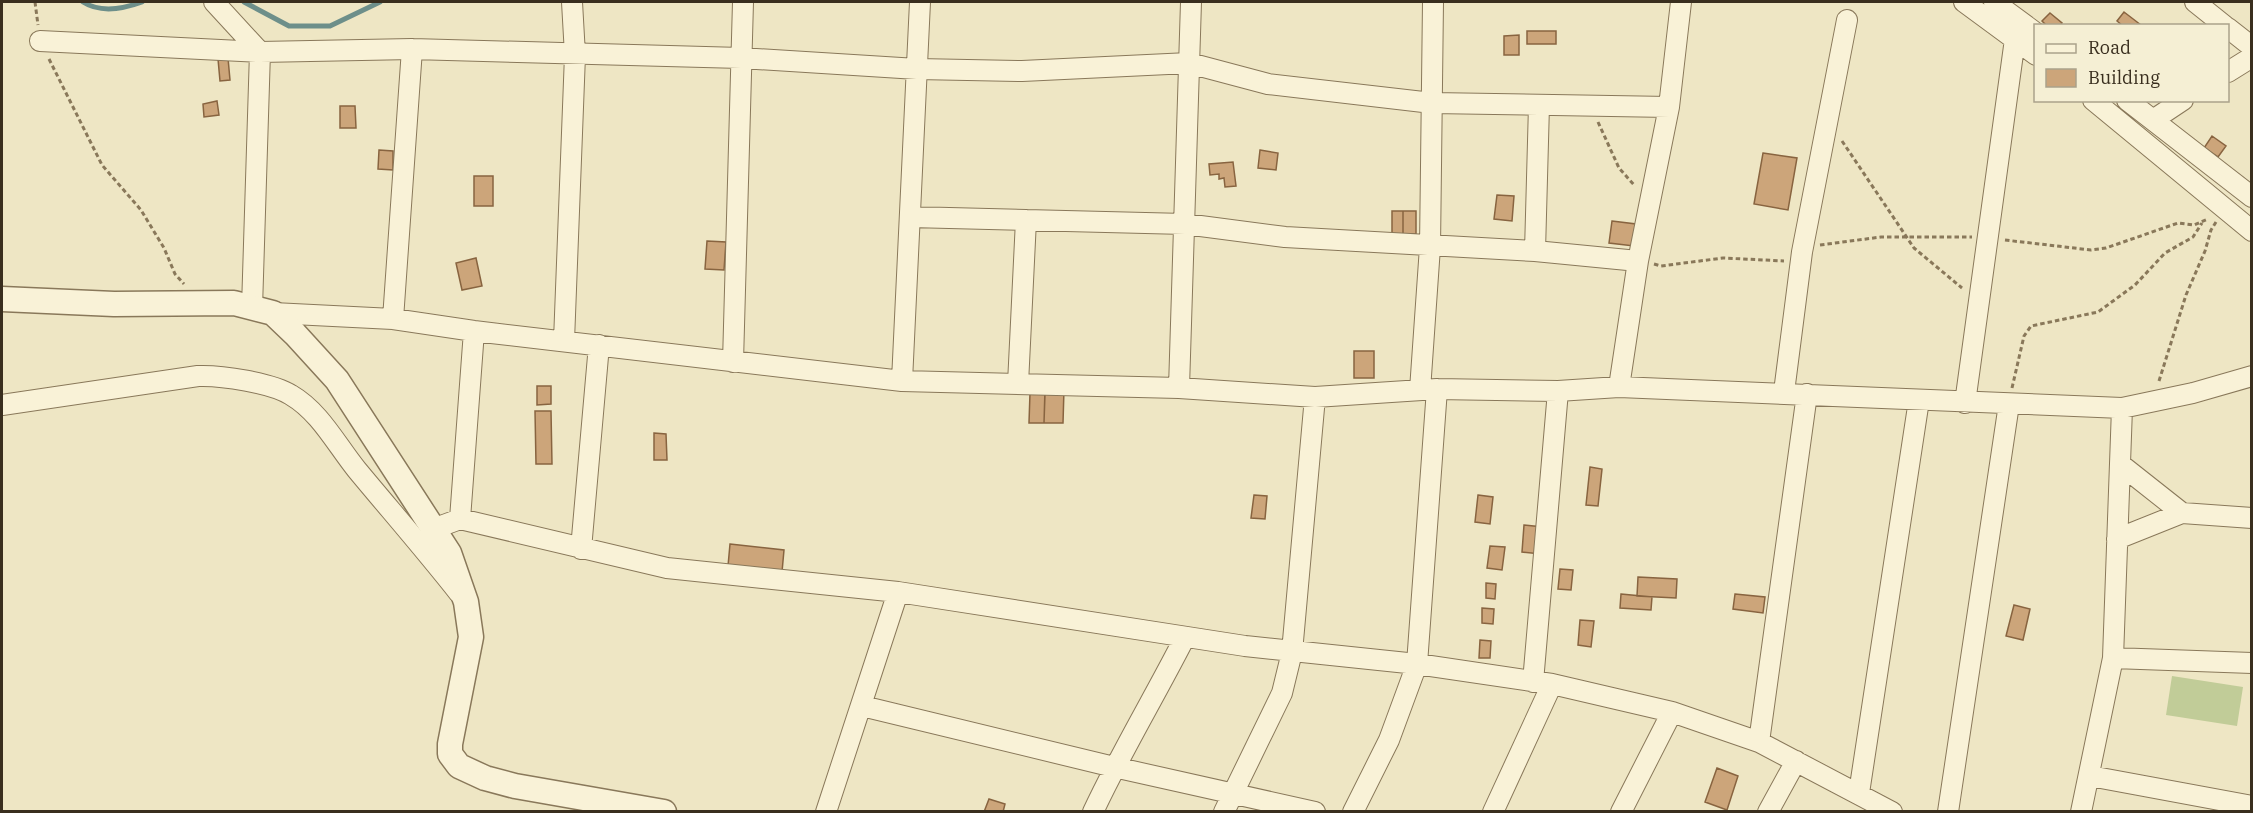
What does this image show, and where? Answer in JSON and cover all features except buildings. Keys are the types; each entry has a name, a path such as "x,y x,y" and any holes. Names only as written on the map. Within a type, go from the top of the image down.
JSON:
{"street":[{"path":"214,2 260,52 263,310 337,380 449,553 466,602 471,637 450,754 459,766 515,786 664,812"},
{"path":"564,341 575,55 572,2"},
{"path":"733,362 743,2"},
{"path":"902,381 920,2"},
{"path":"1179,388 1191,2"},
{"path":"1353,812 1389,740 1417,664 1428,389 1433,2"},
{"path":"1618,387 1638,261 1669,107 1681,2"},
{"path":"1964,2 1993,6 2034,32"},
{"path":"2195,2 2223,24"},
{"path":"1993,6 2015,39 2034,53"},
{"path":"1784,392 1802,252 1847,20"},
{"path":"2229,28 2252,47"},
{"path":"1965,403 2015,39"},
{"path":"40,41 260,52 412,49 741,58 917,69 1022,71 1190,63 1268,84 1432,103 1669,107"},
{"path":"393,319 412,49"},
{"path":"2229,71 2252,57"},
{"path":"2095,102 2252,231"},
{"path":"2130,102 2252,199"},
{"path":"2153,120 2180,102"},
{"path":"1535,251 1539,105"},
{"path":"2226,209 2252,199"},
{"path":"910,217 1185,224 1236,232 1430,247 1535,251 1638,261"},
{"path":"1018,384 1026,220"},
{"path":"2,299 114,303 234,303 263,310 393,319 474,331 902,381 1179,388 1315,397 1428,389 1558,391 1618,387 1784,392 1965,403 2122,408 2193,393 2252,376"},
{"path":"460,519 474,331"},
{"path":"581,549 599,345"},
{"path":"2,405 210,375 221,375 289,394 308,407 324,424 356,468 466,602"},
{"path":"1493,812 1542,683 1558,391"},
{"path":"1759,741 1807,394"},
{"path":"1224,812 1282,693 1292,652 1315,397"},
{"path":"1860,793 1919,400"},
{"path":"1948,812 2009,404"},
{"path":"2081,812 2113,658 2122,408"},
{"path":"2120,464 2182,513"},
{"path":"2117,540 2182,513 2252,518"},
{"path":"433,529 460,519 667,568 898,592 1185,637 1292,652 1417,664 1542,683 1672,712 1759,741 1892,812"},
{"path":"826,812 898,592"},
{"path":"1093,812 1114,767 1150,705 1185,637"},
{"path":"2113,658 2252,663"},
{"path":"862,706 1114,767 1315,812"},
{"path":"1622,812 1672,712"},
{"path":"1768,812 1796,760"},
{"path":"2090,776 2252,806"}],"path":[{"path":"35,2 40,41 102,165 141,210 175,274 201,303"},
{"path":"1591,106 1619,168 1629,182 1651,197"},
{"path":"1828,117 1852,158 1905,237 1978,304"},
{"path":"1638,261 1661,266 1723,258 1787,261 1820,245 1905,237 1988,237 2091,250 2106,248 2178,223 2194,225 2226,209"},
{"path":"2148,401 2163,372 2186,295 2205,251 2211,230 2226,209"},
{"path":"2009,404 2018,356 2024,336 2031,326 2098,312 2135,285 2165,253 2193,237 2203,222"}],"green space":[{"path":"2172,676 2243,687 2237,726 2166,715"}],"waterway":[{"path":"83,2 104,9 142,2"},
{"path":"244,2 289,26 330,26 380,2"}]}
